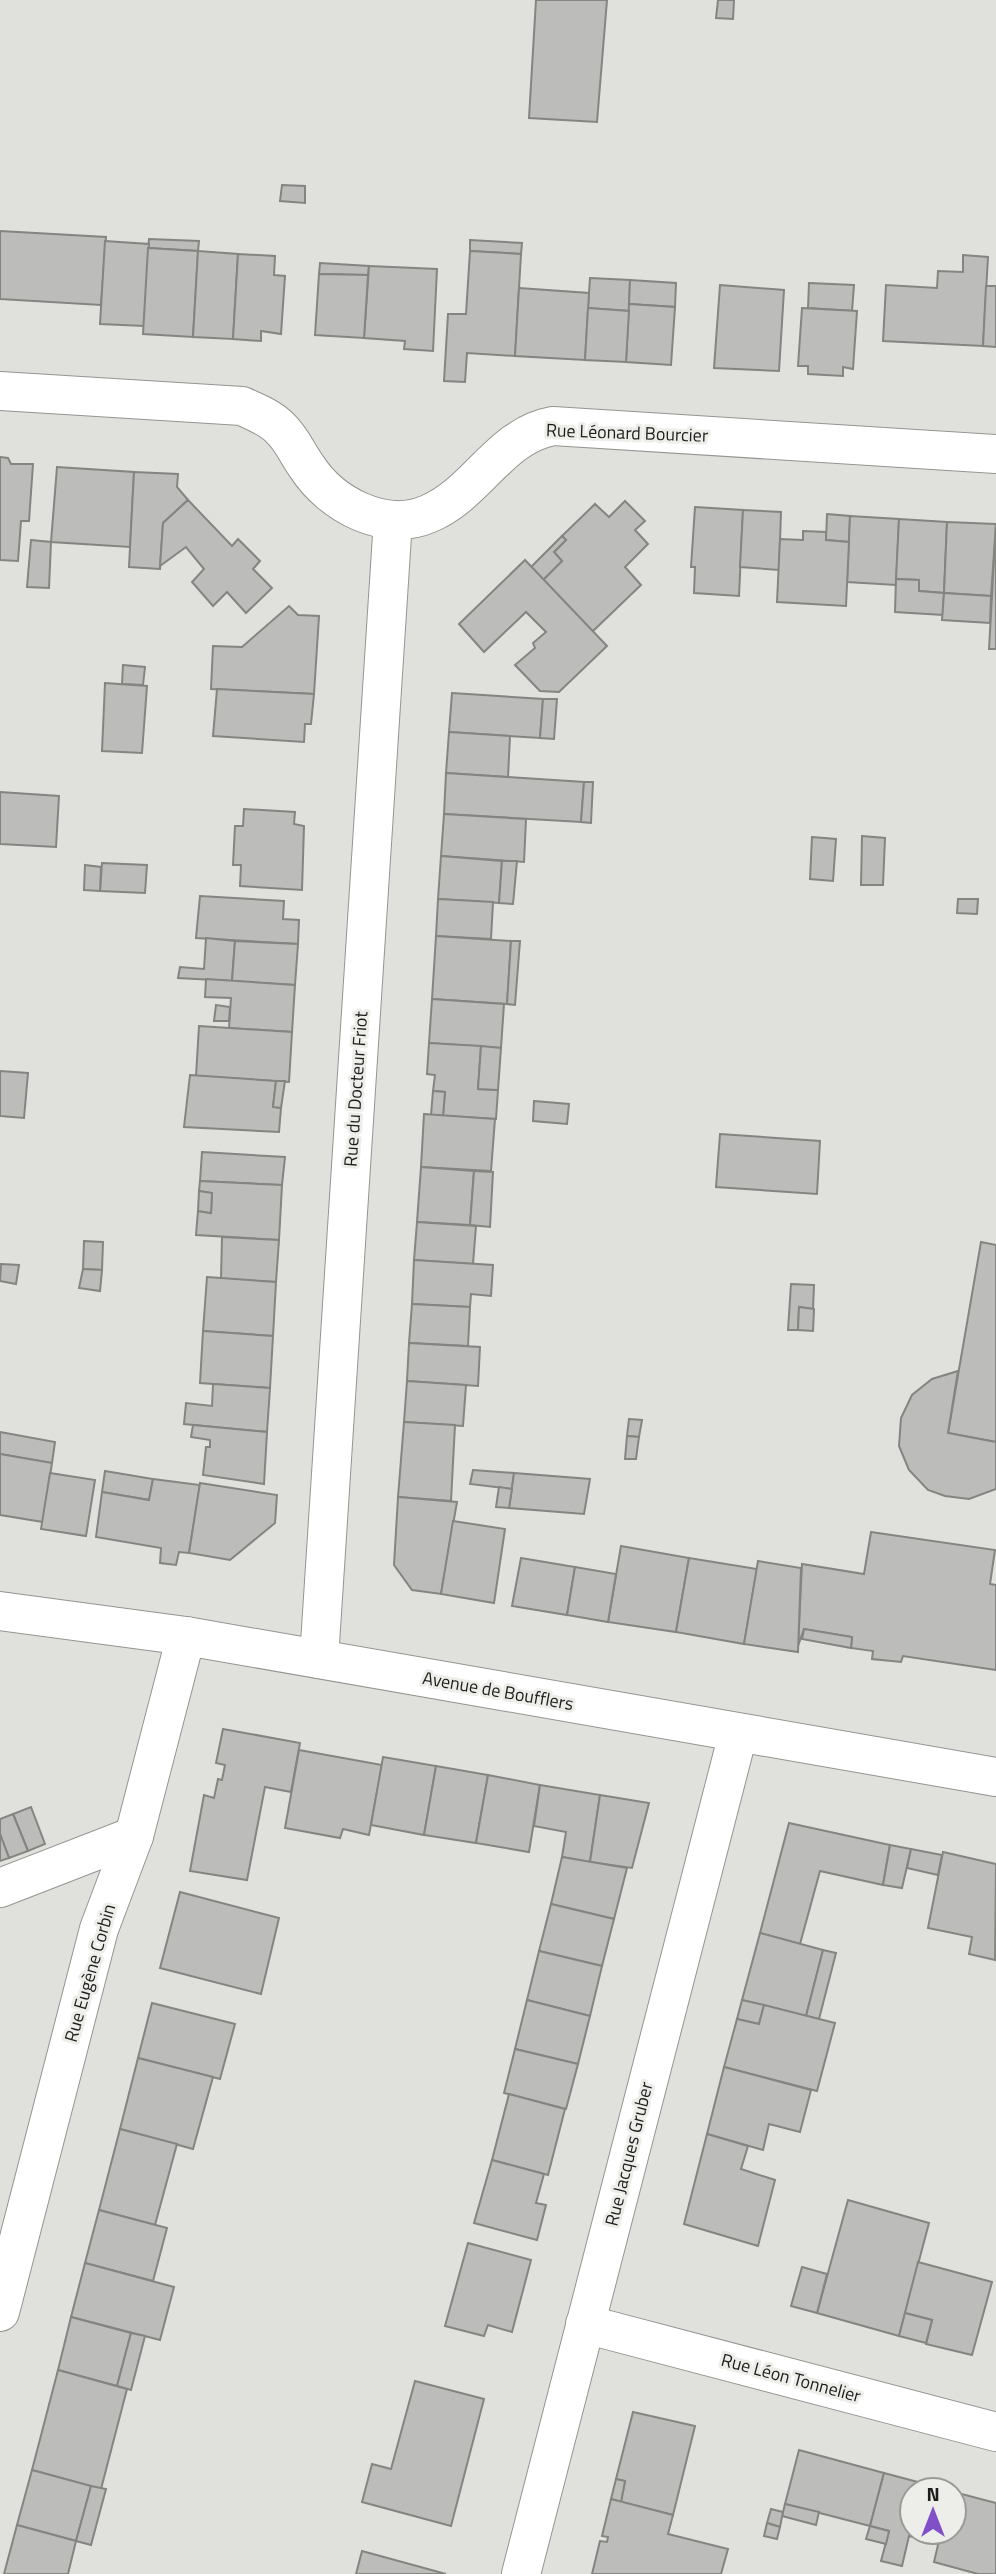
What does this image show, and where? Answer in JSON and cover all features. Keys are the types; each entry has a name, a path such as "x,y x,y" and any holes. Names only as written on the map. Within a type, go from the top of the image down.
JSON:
{"street":[{"name":"Rue Léonard Bourcier","path":"0,391 242,406 277,425 289,437 307,467 336,498 373,517 393,520 421,517 444,507 471,486 517,439 534,430 553,426 996,454"},
{"name":"Rue du Docteur Friot","path":"319,1659 393,520"},
{"name":"Avenue de Boufflers","path":"0,1611 186,1636 738,1734 996,1776"},
{"name":"Rue Eugène Corbin","path":"0,2312 99,1929 134,1836 186,1636"},
{"name":"Rue Jacques Gruber","path":"521,2574 738,1734"},
{"path":"0,1888 134,1836"},
{"name":"Rue Léon Tonnelier","path":"585,2324 996,2432"}],"building":[{"path":"536,0 607,0 597,122 529,118"},
{"path":"718,0 734,0 733,19 716,18"},
{"path":"282,185 305,186 305,203 280,201"},
{"path":"0,231 106,237 101,305 0,299"},
{"path":"149,239 199,241 198,251 148,248"},
{"path":"470,240 522,243 521,254 470,251"},
{"path":"105,241 149,244 144,326 100,324"},
{"path":"148,248 198,251 193,337 143,334"},
{"path":"198,251 238,254 233,339 193,337"},
{"path":"470,251 521,254 515,356 467,353 465,382 444,381 448,314 466,314"},
{"path":"238,254 275,256 274,275 285,276 281,334 261,331 261,341 233,339"},
{"path":"963,255 988,257 983,346 883,341 886,285 937,288 938,271 963,272"},
{"path":"320,263 369,266 368,275 319,274"},
{"path":"369,266 437,269 433,351 404,349 405,341 364,338"},
{"path":"319,274 368,275 364,338 315,335"},
{"path":"590,278 630,280 629,311 588,308"},
{"path":"630,280 676,283 675,307 629,304"},
{"path":"809,283 854,285 852,311 808,308"},
{"path":"720,285 784,290 779,371 714,368"},
{"path":"986,286 996,286 996,347 983,346"},
{"path":"519,288 589,293 585,360 515,356"},
{"path":"629,304 675,307 671,365 626,362"},
{"path":"588,308 629,311 626,362 585,360"},
{"path":"802,308 857,311 853,369 843,367 843,376 808,374 808,366 798,366"},
{"path":"0,457 8,458 11,464 33,464 29,521 21,521 18,561 0,560"},
{"path":"57,467 134,472 130,547 51,542"},
{"path":"134,472 178,474 177,487 188,500 163,523 160,569 129,567"},
{"path":"188,500 232,546 238,539 260,561 253,569 272,588 246,613 227,592 213,606 192,582 204,569 186,547 160,566 163,523"},
{"path":"625,501 645,521 635,530 648,544 625,567 641,585 592,632 543,580 562,561 554,552 566,540 562,536 595,504 609,517"},
{"path":"695,507 743,510 739,596 694,593 695,567 691,567"},
{"path":"743,510 781,512 779,570 740,567"},
{"path":"827,514 850,516 849,542 826,540"},
{"path":"850,516 899,519 896,585 847,582"},
{"path":"899,519 947,522 944,593 919,591 919,580 896,579"},
{"path":"947,522 996,524 991,596 944,593"},
{"path":"996,524 996,649 989,649"},
{"path":"803,531 826,532 826,540 849,542 846,606 777,602 780,539 803,540"},
{"path":"562,536 566,540 554,552 562,561 543,580 531,567"},
{"path":"31,540 51,542 49,588 27,587"},
{"path":"525,560 607,646 559,692 540,691 515,665 535,648 533,643 546,632 526,612 484,652 459,624"},
{"path":"896,579 919,580 919,591 944,593 943,615 895,612"},
{"path":"944,593 991,596 990,623 942,620"},
{"path":"289,606 298,615 319,616 314,694 211,689 213,646 242,647"},
{"path":"123,665 145,667 143,685 122,684"},
{"path":"105,683 147,686 142,753 102,751"},
{"path":"217,689 314,694 311,724 305,724 304,742 213,736"},
{"path":"452,693 543,699 540,738 449,732"},
{"path":"543,699 557,699 554,739 540,738"},
{"path":"449,732 510,736 508,777 446,773"},
{"path":"446,773 584,782 581,822 444,814"},
{"path":"584,782 593,782 591,823 581,822"},
{"path":"0,792 59,796 56,847 0,844"},
{"path":"244,809 295,812 294,824 304,826 302,890 240,886 241,865 233,865 235,826 243,826"},
{"path":"444,814 526,819 524,862 441,856"},
{"path":"862,836 885,838 883,885 861,885"},
{"path":"812,837 836,839 833,881 810,879"},
{"path":"441,856 502,861 499,903 438,899"},
{"path":"502,861 517,861 513,904 499,903"},
{"path":"102,863 147,865 145,893 100,891"},
{"path":"85,865 101,867 100,891 84,890"},
{"path":"200,896 284,901 283,919 299,920 298,944 196,938"},
{"path":"438,899 493,902 491,939 436,936"},
{"path":"958,899 978,899 977,914 957,913"},
{"path":"436,936 511,941 507,1004 432,999"},
{"path":"206,938 235,941 232,981 178,978 180,967 204,969"},
{"path":"235,941 298,944 295,985 232,981"},
{"path":"511,941 520,941 515,1005 507,1004"},
{"path":"206,979 295,985 292,1032 229,1028 231,998 205,997"},
{"path":"432,999 504,1004 501,1048 429,1043"},
{"path":"216,1005 230,1007 229,1021 214,1021"},
{"path":"199,1026 292,1032 289,1082 196,1076"},
{"path":"429,1043 481,1046 478,1089 498,1090 496,1119 443,1116 445,1092 433,1091 435,1075 427,1074"},
{"path":"481,1046 501,1048 498,1090 478,1089"},
{"path":"0,1071 28,1073 24,1118 0,1116"},
{"path":"190,1075 276,1081 273,1107 281,1108 279,1132 184,1127"},
{"path":"276,1081 285,1081 281,1108 273,1107"},
{"path":"433,1091 445,1092 443,1116 431,1115"},
{"path":"534,1101 569,1104 567,1124 533,1121"},
{"path":"424,1114 495,1119 491,1171 421,1167"},
{"path":"720,1134 820,1141 817,1194 716,1187"},
{"path":"202,1152 285,1157 282,1185 200,1181"},
{"path":"421,1167 474,1171 470,1225 417,1222"},
{"path":"474,1171 493,1172 490,1227 470,1225"},
{"path":"200,1181 282,1185 279,1240 196,1235 198,1211 211,1213 212,1193 199,1191"},
{"path":"199,1191 212,1193 211,1213 198,1211"},
{"path":"417,1222 476,1226 473,1264 414,1260"},
{"path":"222,1237 279,1240 276,1282 221,1279"},
{"path":"84,1241 103,1242 102,1270 83,1269"},
{"path":"981,1242 996,1245 996,1442 948,1433"},
{"path":"414,1260 493,1265 491,1296 471,1294 470,1307 412,1304"},
{"path":"1,1264 19,1265 16,1284 0,1281"},
{"path":"83,1269 102,1270 100,1291 79,1288"},
{"path":"207,1277 276,1282 273,1336 203,1331"},
{"path":"791,1284 814,1285 813,1309 799,1307 798,1330 788,1330"},
{"path":"412,1304 470,1307 468,1346 409,1343"},
{"path":"799,1307 814,1309 813,1331 798,1330"},
{"path":"203,1331 273,1336 270,1388 200,1383"},
{"path":"409,1343 480,1347 478,1386 407,1381"},
{"path":"958,1371 948,1433 996,1442 996,1489 969,1499 945,1496 928,1490 909,1470 899,1446 901,1418 912,1395 932,1379"},
{"path":"407,1381 466,1385 463,1426 404,1422"},
{"path":"213,1384 270,1388 267,1432 184,1424 186,1403 212,1406"},
{"path":"629,1419 642,1420 639,1437 627,1436"},
{"path":"404,1422 455,1425 451,1501 398,1497"},
{"path":"193,1425 267,1432 264,1484 203,1475 206,1447 210,1447 210,1440 191,1437"},
{"path":"0,1432 55,1442 52,1463 0,1454"},
{"path":"627,1436 639,1437 636,1459 625,1459"},
{"path":"0,1454 52,1463 43,1522 0,1515"},
{"path":"473,1470 514,1473 512,1489 470,1484"},
{"path":"105,1471 153,1479 149,1500 102,1492"},
{"path":"50,1473 95,1480 86,1536 41,1529"},
{"path":"514,1473 590,1479 584,1514 509,1508"},
{"path":"153,1479 200,1485 189,1553 179,1552 176,1565 160,1563 161,1548 96,1537 102,1492 149,1500"},
{"path":"200,1483 277,1495 275,1523 230,1560 189,1553"},
{"path":"499,1487 512,1489 509,1508 496,1507"},
{"path":"398,1497 457,1502 441,1594 412,1590 394,1565"},
{"path":"453,1521 505,1529 494,1603 441,1594"},
{"path":"871,1532 995,1550 990,1584 996,1585 996,1670 903,1656 901,1662 872,1659 873,1651 851,1648 852,1637 804,1629 798,1646 802,1564 864,1574"},
{"path":"621,1546 689,1558 676,1632 608,1622"},
{"path":"521,1558 575,1567 567,1615 512,1606"},
{"path":"689,1558 757,1569 744,1644 676,1632"},
{"path":"758,1561 801,1568 798,1652 744,1644"},
{"path":"575,1567 616,1574 608,1622 567,1615"},
{"path":"804,1629 852,1637 851,1648 802,1639"},
{"path":"223,1729 300,1743 291,1792 265,1787 247,1880 190,1871 204,1795 214,1798 218,1779 222,1780 225,1765 216,1763"},
{"path":"299,1750 382,1765 369,1835 343,1829 340,1838 285,1828"},
{"path":"383,1757 436,1766 424,1835 371,1825"},
{"path":"436,1766 488,1775 476,1843 424,1835"},
{"path":"488,1775 540,1785 529,1852 476,1843"},
{"path":"540,1785 600,1795 590,1862 562,1857 566,1832 534,1826"},
{"path":"600,1795 649,1803 632,1868 590,1862"},
{"path":"31,1807 45,1844 28,1851 13,1814"},
{"path":"13,1814 28,1851 9,1858 0,1834 0,1819"},
{"path":"789,1823 890,1845 883,1885 820,1871 800,1944 760,1933"},
{"path":"0,1834 9,1858 0,1861"},
{"path":"890,1845 911,1849 902,1888 883,1885"},
{"path":"911,1849 942,1855 938,1875 907,1868"},
{"path":"943,1852 996,1864 995,1960 969,1954 972,1937 928,1928"},
{"path":"562,1857 627,1868 614,1919 551,1904"},
{"path":"180,1892 279,1918 261,1994 160,1968"},
{"path":"551,1904 614,1919 602,1966 539,1951"},
{"path":"760,1933 823,1950 806,2016 742,2000"},
{"path":"823,1950 836,1953 819,2019 806,2016"},
{"path":"539,1951 602,1966 590,2016 527,2000"},
{"path":"527,2000 590,2016 578,2064 515,2049"},
{"path":"742,2000 764,2005 759,2024 737,2019"},
{"path":"152,2003 235,2024 220,2079 138,2058"},
{"path":"764,2005 835,2023 817,2091 724,2067 737,2019 759,2024"},
{"path":"515,2049 578,2064 566,2109 504,2093"},
{"path":"138,2058 213,2077 193,2149 120,2129"},
{"path":"724,2067 811,2090 800,2132 769,2124 763,2150 707,2134"},
{"path":"509,2094 565,2109 548,2175 492,2160"},
{"path":"120,2129 177,2144 155,2225 99,2210"},
{"path":"707,2134 748,2146 741,2169 775,2180 758,2246 684,2224"},
{"path":"492,2160 544,2174 536,2203 546,2205 537,2240 474,2223"},
{"path":"848,2200 929,2223 899,2336 817,2313"},
{"path":"99,2210 167,2228 153,2281 85,2263"},
{"path":"468,2243 531,2260 512,2332 488,2325 484,2336 445,2326"},
{"path":"918,2262 992,2282 972,2355 926,2344 932,2320 905,2313"},
{"path":"85,2263 174,2287 160,2340 71,2317"},
{"path":"802,2267 827,2274 817,2313 791,2306"},
{"path":"905,2313 932,2320 926,2343 899,2336"},
{"path":"71,2317 131,2333 117,2386 58,2370"},
{"path":"131,2333 145,2336 131,2390 117,2386"},
{"path":"58,2370 127,2389 101,2489 32,2470"},
{"path":"415,2381 484,2399 451,2526 362,2502 372,2464 391,2469"},
{"path":"633,2412 695,2426 673,2515 621,2502 625,2481 616,2479"},
{"path":"799,2450 884,2473 870,2526 785,2504"},
{"path":"32,2470 91,2486 76,2541 17,2525"},
{"path":"884,2473 898,2477 898,2546 907,2546 902,2566 881,2561 889,2531 870,2526"},
{"path":"616,2479 625,2481 621,2502 611,2499"},
{"path":"91,2486 106,2489 91,2545 76,2541"},
{"path":"968,2496 996,2503 996,2574 978,2574 934,2562 938,2546 968,2546"},
{"path":"611,2499 673,2515 668,2534 728,2549 721,2574 592,2574 600,2541 607,2542 608,2537 602,2536"},
{"path":"785,2504 819,2512 816,2525 782,2516"},
{"path":"771,2509 783,2512 780,2527 767,2523"},
{"path":"767,2523 780,2527 777,2539 764,2536"},
{"path":"17,2525 76,2541 68,2574 4,2574"},
{"path":"870,2526 889,2531 886,2544 866,2539"},
{"path":"362,2551 446,2574 356,2574"}]}
